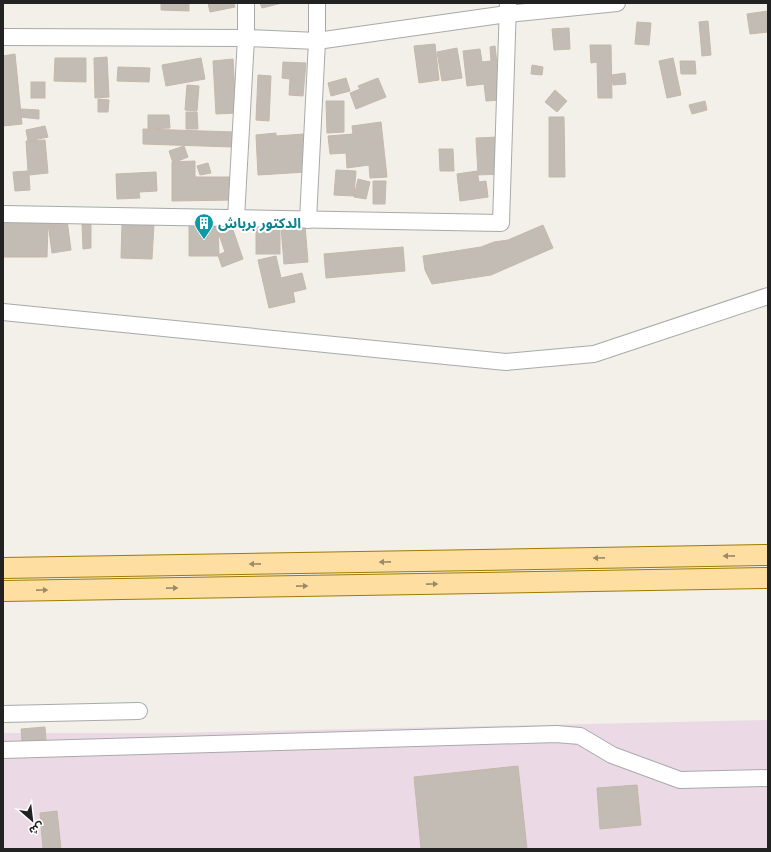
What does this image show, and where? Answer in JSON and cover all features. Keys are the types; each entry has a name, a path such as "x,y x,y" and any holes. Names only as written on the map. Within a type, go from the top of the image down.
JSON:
{"main road":[{"path":"3,568 768,555"},
{"path":"3,591 768,578"}],"street":[{"path":"236,218 246,38 246,3"},
{"path":"308,220 317,41 317,3"},
{"path":"3,37 246,38 317,41 507,9 617,3"},
{"path":"3,214 501,223 507,9"},
{"path":"3,312 506,362 594,354 768,296"},
{"path":"3,714 139,712"},
{"path":"3,750 556,734 580,736 612,755 680,780 768,778"}],"shaded area":[{"path":"768,720 768,849 3,849 3,733 171,733"}],"building":[{"path":"161,3 189,3 189,11 161,10"},
{"path":"208,3 234,3 235,7 210,12"},
{"path":"260,3 282,3 262,8"},
{"path":"768,11 768,32 750,34 747,14"},
{"path":"708,21 711,55 702,56 699,22"},
{"path":"637,22 651,23 649,45 635,44"},
{"path":"569,28 570,49 554,50 552,29"},
{"path":"435,44 439,80 419,83 414,46"},
{"path":"590,45 611,45 612,98 598,98 597,62 591,63"},
{"path":"495,46 501,100 486,101 484,84 467,86 463,51 480,49 482,62 491,61 490,47"},
{"path":"457,48 462,78 442,81 437,52"},
{"path":"15,54 22,124 3,126 3,56"},
{"path":"107,57 109,97 95,98 94,58"},
{"path":"55,58 86,58 86,82 54,81"},
{"path":"201,58 205,79 166,86 162,65"},
{"path":"673,58 681,95 667,98 659,61"},
{"path":"233,59 236,113 216,114 213,61"},
{"path":"680,61 695,61 696,74 681,74"},
{"path":"283,62 306,63 303,96 289,95 290,79 282,78"},
{"path":"532,65 543,67 542,75 531,74"},
{"path":"118,67 150,68 149,82 117,81"},
{"path":"625,73 626,84 613,85 612,75"},
{"path":"258,75 271,76 269,121 256,120"},
{"path":"346,78 350,91 331,96 328,83"},
{"path":"378,78 386,97 356,109 350,93 360,89 358,86"},
{"path":"31,82 45,82 45,98 31,98"},
{"path":"187,85 199,86 197,111 185,110"},
{"path":"555,90 567,101 557,112 545,102"},
{"path":"98,99 109,100 108,112 98,112"},
{"path":"326,101 344,101 344,132 327,133"},
{"path":"705,101 707,110 692,114 689,105"},
{"path":"21,109 39,110 39,119 20,117"},
{"path":"186,112 197,112 198,129 186,129"},
{"path":"148,115 169,115 170,128 148,129"},
{"path":"549,117 564,117 565,177 549,177"},
{"path":"381,122 387,177 370,178 369,165 347,168 346,153 330,154 328,136 353,134 352,126"},
{"path":"45,126 48,137 28,141 26,130"},
{"path":"143,129 234,132 233,147 143,144"},
{"path":"276,133 276,136 304,134 306,172 258,175 256,135"},
{"path":"500,137 501,174 478,175 476,138"},
{"path":"45,140 48,173 29,175 30,190 15,191 13,172 28,171 26,141"},
{"path":"184,146 188,157 173,163 169,151"},
{"path":"439,149 453,149 454,171 440,171"},
{"path":"195,161 195,177 233,177 234,200 172,201 172,162"},
{"path":"208,163 211,173 200,175 197,166"},
{"path":"336,170 356,171 354,196 334,195"},
{"path":"477,171 479,182 486,181 488,197 460,201 457,174"},
{"path":"156,172 157,191 139,192 140,198 117,199 116,174"},
{"path":"358,179 370,182 366,199 354,197"},
{"path":"373,181 386,181 385,204 373,204"},
{"path":"67,220 71,250 52,253 48,223"},
{"path":"3,221 48,222 47,257 3,257"},
{"path":"122,223 154,224 152,259 121,258"},
{"path":"82,224 91,224 91,248 83,249"},
{"name":"الدكتور برباش","path":"218,224 219,256 189,256 189,225"},
{"path":"231,224 243,259 222,267 218,255 225,252 217,229"},
{"path":"256,225 280,225 280,254 256,254"},
{"path":"305,225 308,262 284,264 281,227"},
{"path":"543,225 553,248 491,275 432,284 425,270 423,256 481,247 494,242 508,240"},
{"path":"403,247 405,271 326,278 324,254"},
{"path":"276,256 281,278 302,273 306,289 293,292 295,302 269,308 258,260"},
{"path":"45,727 46,740 22,742 21,729"},
{"path":"518,766 527,849 421,849 414,777"},
{"path":"637,785 641,825 600,829 597,788"},
{"path":"57,811 61,849 43,849 40,813"}],"place":[{"name":"الدكتور برباش","path":"204,240"}]}
